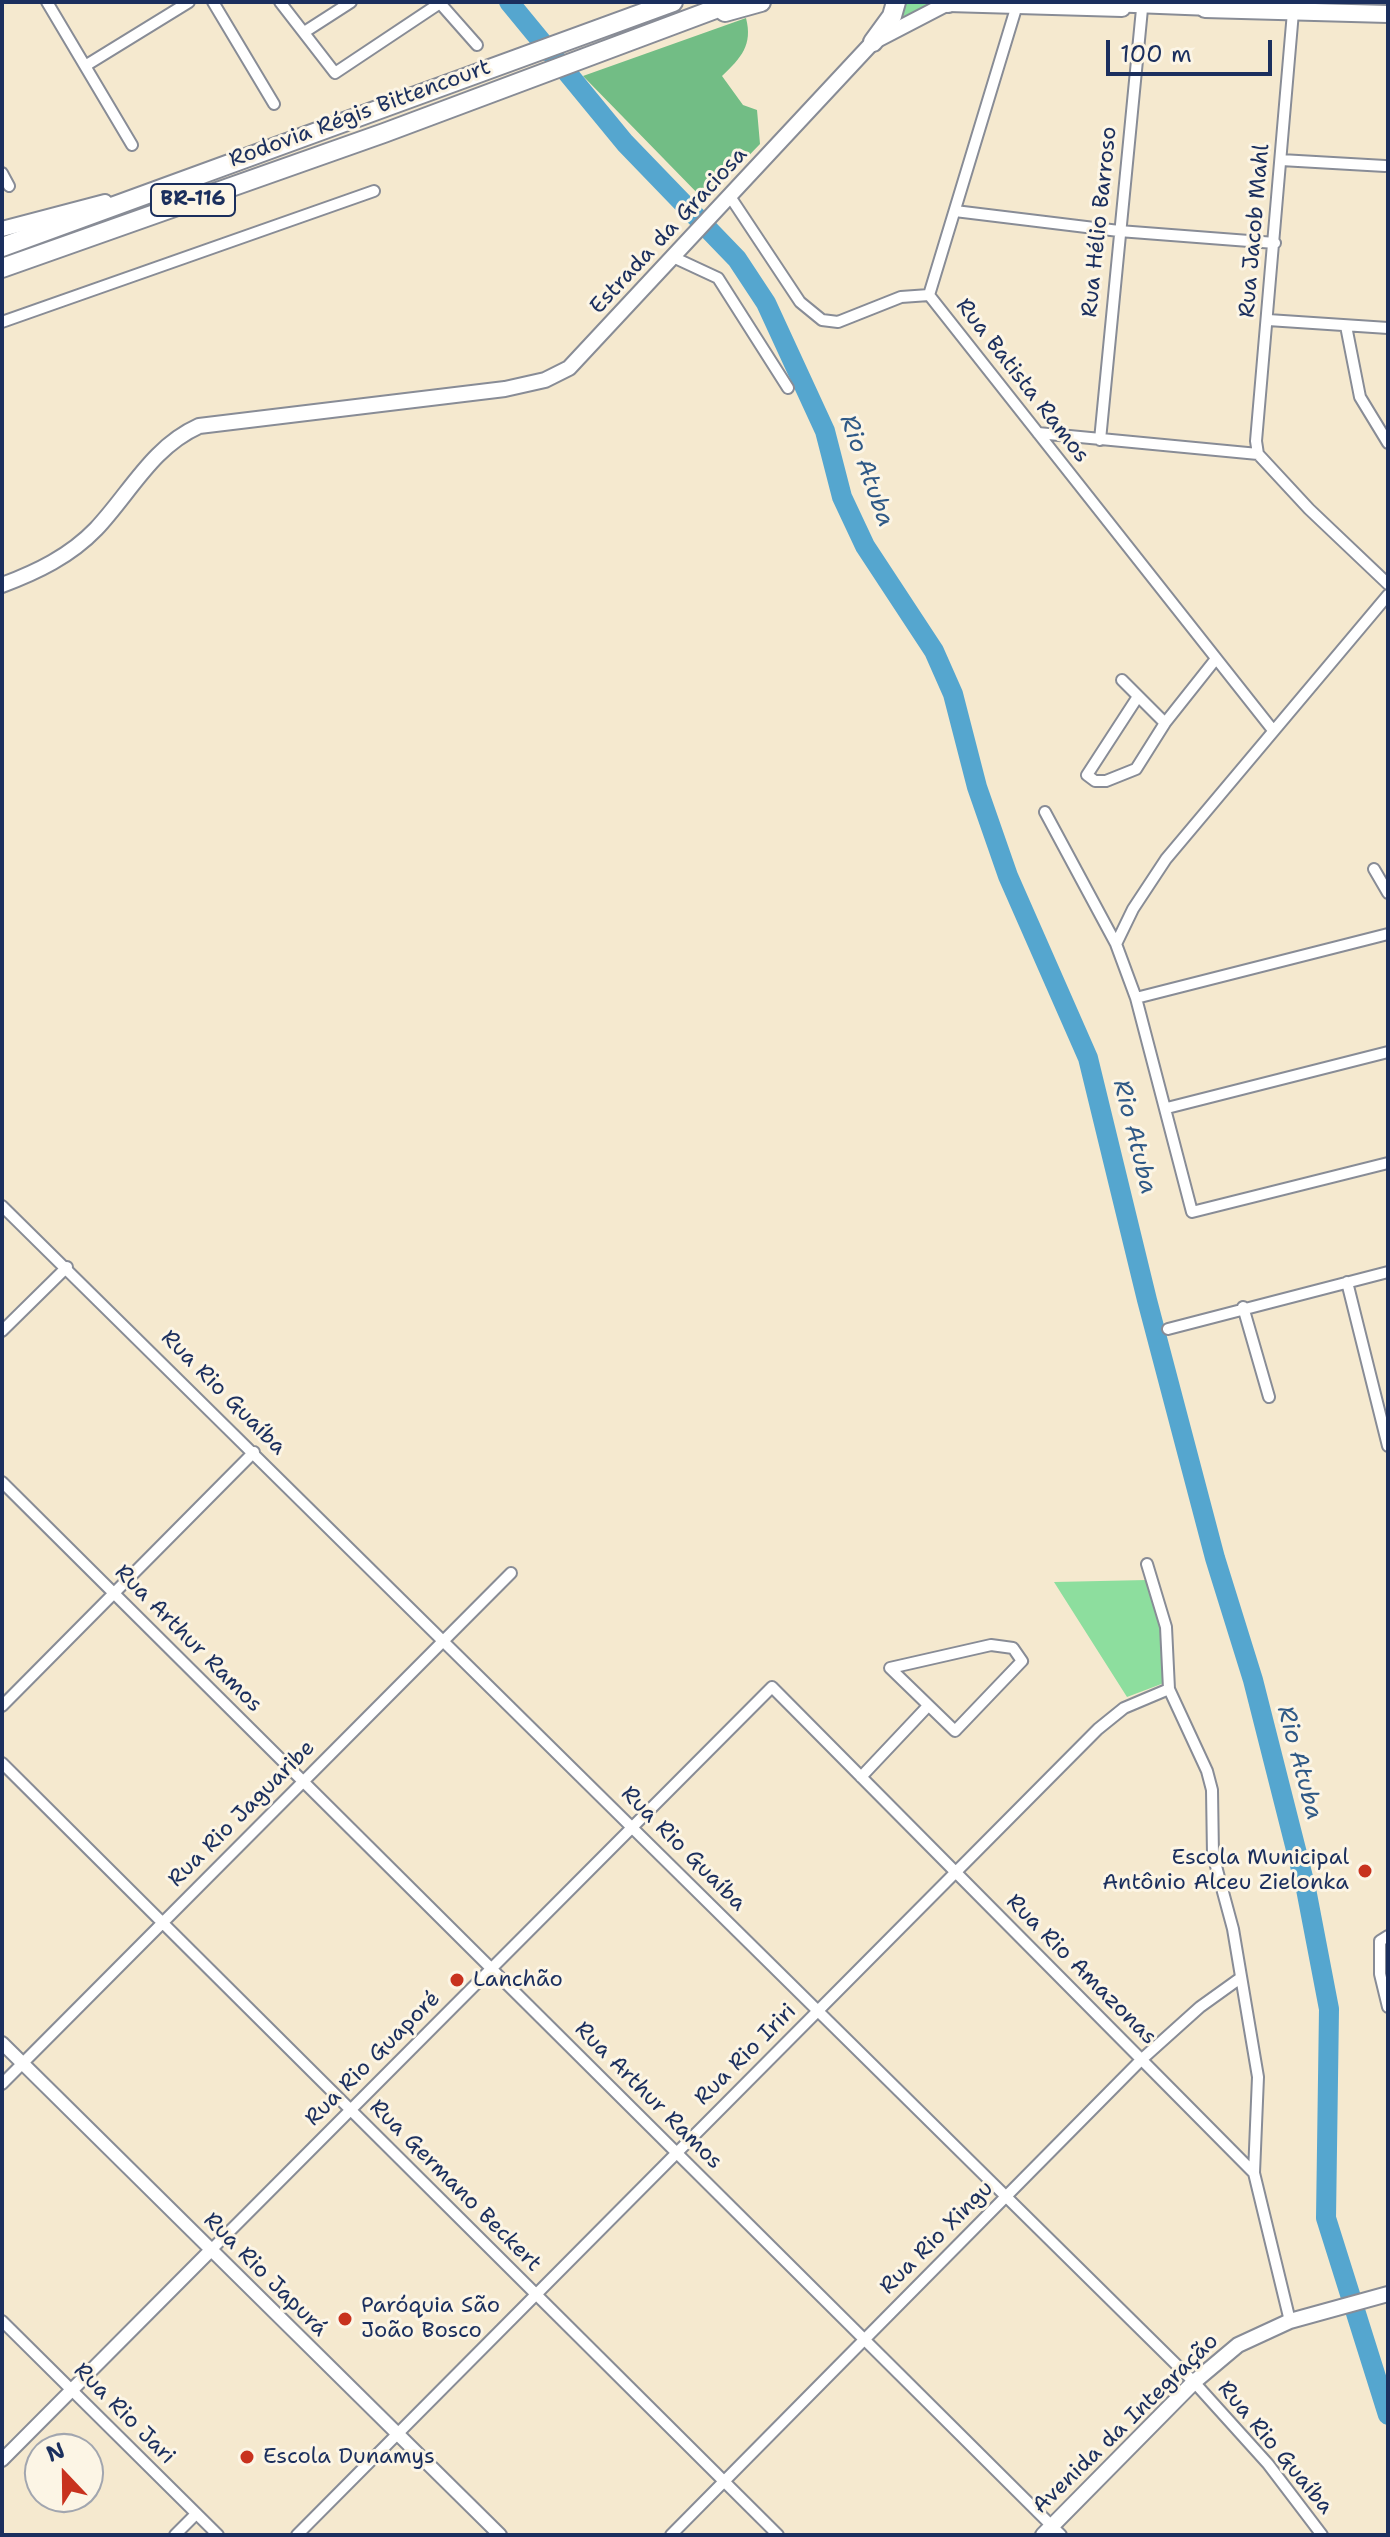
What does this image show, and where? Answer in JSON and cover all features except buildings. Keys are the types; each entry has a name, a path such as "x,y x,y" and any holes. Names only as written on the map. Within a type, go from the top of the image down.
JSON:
{"highway":[{"name":"Rodovia Régis Bittencourt","path":"2,268 734,2"},
{"path":"672,25 761,2"},
{"path":"873,42 892,16 896,2"},
{"path":"1109,2 1211,6 1228,2"},
{"name":"Rodovia Régis Bittencourt","path":"2,247 670,3"}],"main road":[{"name":"Estrada da Graciosa","path":"2,585 51,564 85,539 163,449 186,432 216,422 477,393 545,380 576,362 873,42 947,3 1142,9 1180,5 1221,11 1388,14"},
{"path":"2,229 182,181"},
{"name":"Avenida da Integração","path":"1052,2532 1194,2382 1238,2345 1290,2321 1388,2294"}],"street":[{"path":"47,2 132,145"},
{"path":"85,66 189,2"},
{"path":"213,2 274,104"},
{"path":"280,2 306,31 335,73 440,2 477,45"},
{"path":"306,31 351,2"},
{"name":"Rua Batista Ramos","path":"1017,5 929,295 1272,729"},
{"name":"Rua Hélio Barroso","path":"1100,440 1142,9"},
{"name":"Rua Jacob Mahl","path":"1258,454 1256,441 1293,12"},
{"path":"1281,160 1385,166"},
{"path":"2,173 9,186"},
{"path":"2,322 374,191"},
{"path":"731,198 800,302 822,320 838,322 901,297 929,295"},
{"path":"955,211 1119,231 1275,243"},
{"path":"675,258 718,278 788,388"},
{"path":"1268,320 1388,328"},
{"path":"1346,326 1360,397 1388,443"},
{"path":"1038,433 1258,454 1309,509 1388,584"},
{"path":"1116,944 1133,909 1166,859 1272,729 1388,595"},
{"path":"1137,698 1087,775 1095,781 1106,781 1136,769 1165,723 1215,660"},
{"path":"1122,680 1165,723"},
{"path":"1045,812 1116,944 1136,998 1192,1212 1388,1163"},
{"path":"1374,869 1388,893"},
{"path":"1136,998 1388,934"},
{"path":"1167,1108 1388,1052"},
{"name":"Rua Rio Guaíba","path":"2,1206 1194,2382 1268,2464 1322,2535"},
{"path":"2,1331 67,1267"},
{"path":"1168,1329 1243,1307 1388,1272"},
{"path":"1347,1282 1388,1446"},
{"path":"1243,1307 1269,1397"},
{"path":"2,1706 254,1452"},
{"name":"Rua Arthur Ramos","path":"2,1482 865,2339 1052,2532"},
{"path":"1147,1564 1166,1627 1169,1689 1210,1780 1213,1855 1233,1929 1239,1979 1258,2077 1254,2173 1290,2321"},
{"name":"Rua Rio Jaguaribe","path":"2,2084 511,1573"},
{"path":"991,1645 1013,1648 1020,1654 1019,1667 955,1731 928,1706 890,1668 991,1645"},
{"name":"Rua Rio Guaporé","path":"2,2460 772,1687"},
{"name":"Rua Rio Amazonas","path":"772,1687 1254,2173"},
{"name":"Rua Rio Iriri","path":"297,2535 1104,1723 1142,1699 1169,1689"},
{"path":"861,1777 928,1706"},
{"name":"Rua Germano Beckert","path":"2,1763 778,2535"},
{"path":"1388,1936 1380,1941 1378,1952 1388,2007"},
{"name":"Rua Rio Xingu","path":"671,2535 1141,2060 1200,2007 1239,1979"},
{"name":"Rua Rio Japurá","path":"2,2043 500,2535"},
{"name":"Rua Rio Jari","path":"2,2321 218,2535"},
{"path":"175,2535 196,2514"}],"green space":[{"path":"905,2 929,2 932,4 901,22"},
{"path":"746,18 748,36 744,50 722,76 743,105 757,110 760,144 705,201 583,76"},
{"path":"1147,1580 1159,1616 1164,1683 1127,1697 1054,1582"}],"waterway":[{"name":"Rio Atuba","path":"509,2 625,143 737,259 766,303 825,431 842,497 865,546 934,651 953,694 977,787 1008,876 1088,1058 1147,1300 1215,1558 1253,1680 1306,1889 1329,2009 1326,2218 1388,2415"}],"place":[{"name":"Escola Municipal Antônio Alceu Zielonka","path":"1365,1871"},
{"name":"Lanchão","path":"457,1980"},
{"name":"Paróquia São João Bosco","path":"345,2319"},
{"name":"Escola Dunamys","path":"247,2457"}]}
